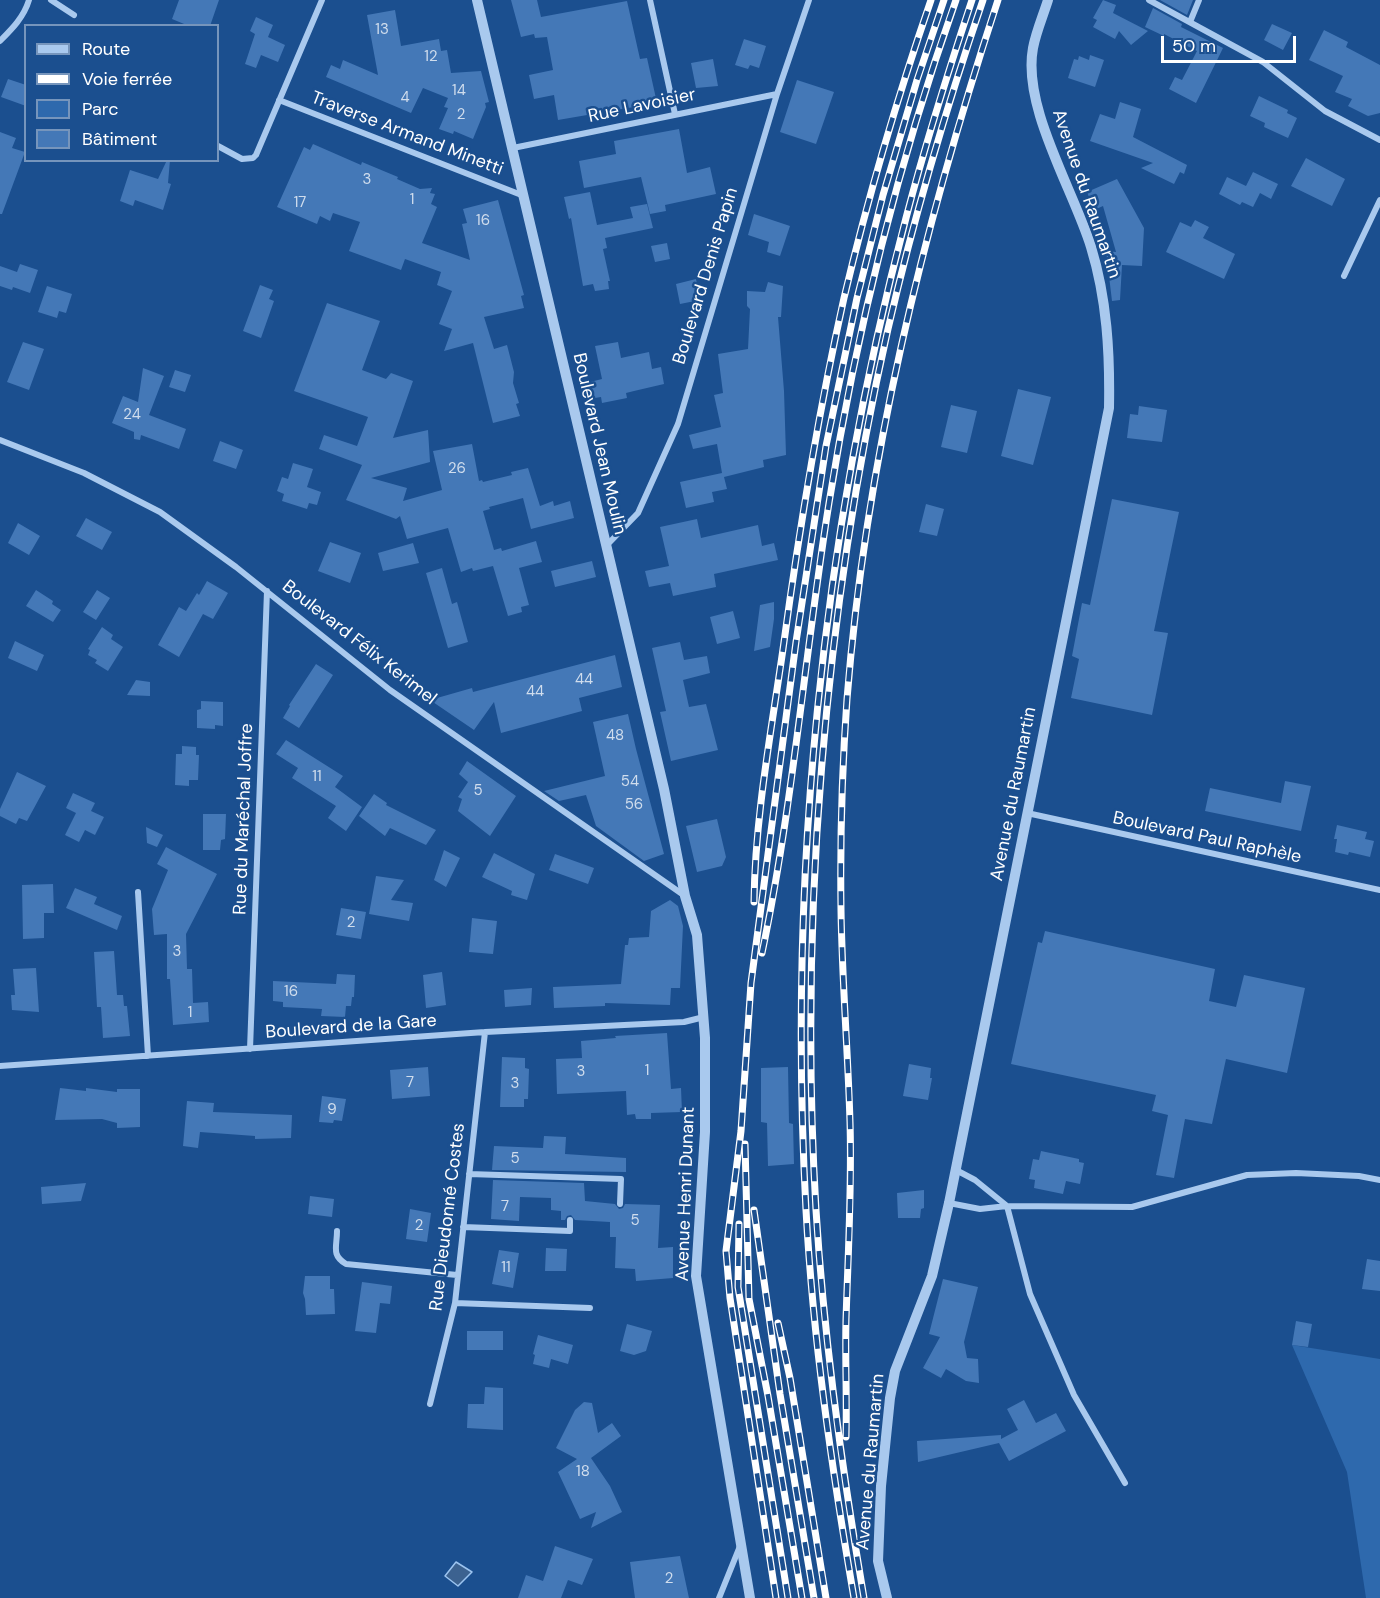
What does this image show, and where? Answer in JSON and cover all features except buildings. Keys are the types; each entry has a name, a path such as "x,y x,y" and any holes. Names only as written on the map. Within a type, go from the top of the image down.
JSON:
{"street":[{"path":"0,41 16,25 29,0"},
{"path":"51,0 74,15"},
{"path":"219,147 242,159 253,158 256,155 322,0"},
{"name":"Boulevard Jean Moulin","path":"477,0 664,789 685,896"},
{"path":"650,0 675,114"},
{"name":"Boulevard Denis Papin","path":"606,547 638,513 678,424 777,94 809,0"},
{"name":"Avenue du Raumartin","path":"887,1598 878,1561 881,1486 894,1371 932,1276 949,1203 1094,486 1109,398 1110,368 1103,291 1090,245 1046,132 1033,88 1033,49 1048,0"},
{"path":"1149,0 1263,62 1325,111 1380,140"},
{"path":"1190,22 1199,0"},
{"name":"Rue Lavoisier","path":"513,148 777,94"},
{"name":"Traverse Armand Minetti","path":"279,100 524,196"},
{"path":"1344,276 1380,200"},
{"name":"Boulevard Félix Kerimel","path":"0,440 84,473 160,512 237,567 390,690 685,896"},
{"name":"Rue du Maréchal Joffre","path":"250,1049 267,591"},
{"name":"Boulevard Paul Raphèle","path":"1027,813 1380,891"},
{"path":"138,892 148,1056"},
{"name":"Avenue Henri Dunant","path":"685,896 697,935 704,1017 705,1132 696,1276 750,1598"},
{"name":"Boulevard de la Gare","path":"0,1066 485,1032 684,1022 704,1017"},
{"name":"Rue Dieudonné Costes","path":"430,1404 455,1303 485,1032"},
{"path":"956,1170 975,1180 1007,1206 1030,1293 1074,1395 1125,1483"},
{"path":"949,1203 980,1209 1007,1206 1132,1207 1247,1175 1296,1173 1359,1176 1380,1180"},
{"path":"469,1174 621,1179 621,1204"},
{"path":"463,1227 570,1231 570,1220"},
{"path":"337,1230 335,1253 338,1259 346,1264 457,1275"},
{"path":"455,1303 590,1308"},
{"path":"719,1598 740,1546"}],"green space":[{"path":"1292,1345 1380,1359 1380,1598 1366,1598 1347,1472"}],"shaded area":[{"path":"456,1562 472,1572 458,1586 445,1576"}],"railway":[{"path":"754,902 757,838 764,775 817,429 853,260 906,74 931,0"},
{"path":"776,1598 730,1298 726,1251 741,1131 751,983 796,642 826,446 857,298 883,195 917,80 944,0"},
{"path":"762,953 782,841 829,503 852,375 897,186 915,123 956,0"},
{"path":"854,1598 824,1405 809,1259 802,1085 802,960 807,835 817,710 832,586 852,462 877,339 906,218 937,109 972,0"},
{"path":"864,1598 835,1405 816,1210 811,990 814,879 822,767 847,545 888,329 931,163 983,0"},
{"path":"846,1437 850,1147 841,857 845,725 856,609 883,432 901,345 945,172 998,0"},
{"path":"745,1144 749,1299 802,1598"},
{"path":"754,1210 780,1394 814,1598"},
{"path":"739,1224 738,1287 788,1598"},
{"path":"778,1323 790,1378 826,1598"}]}
